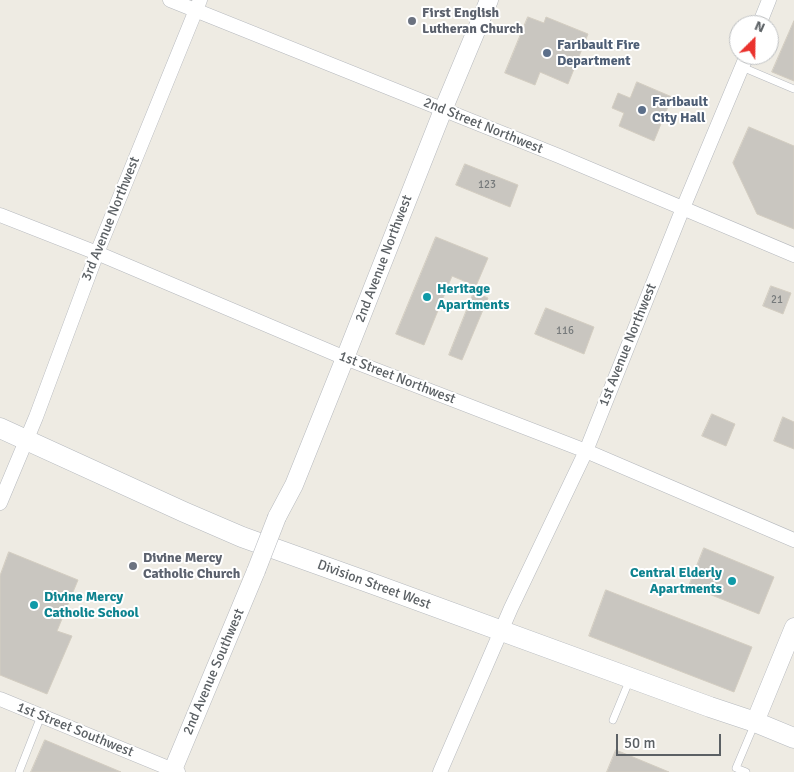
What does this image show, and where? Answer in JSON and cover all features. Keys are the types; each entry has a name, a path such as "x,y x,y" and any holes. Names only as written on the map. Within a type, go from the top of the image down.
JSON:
{"main road":[{"name":"Division Street West","path":"0,428 242,537 755,722 794,738"}],"street":[{"name":"2nd Street Northwest","path":"170,0 198,5 443,110 559,156 794,255"},
{"name":"2nd Avenue Northwest","path":"278,517 294,484 346,358 443,110 489,0"},
{"path":"763,15 769,0"},
{"name":"3rd Avenue Northwest","path":"0,503 97,253 198,5"},
{"name":"1st Avenue Northwest","path":"440,772 511,608 586,451 742,65"},
{"name":"1st Street Northwest","path":"0,215 97,253 346,358 586,451 794,540"},
{"name":"2nd Avenue Southwest","path":"174,771 278,517"},
{"path":"755,722 794,627"},
{"name":"1st Street Southwest","path":"0,699 174,771"}],"lane":[{"path":"751,65 794,89"},
{"path":"613,720 631,678"},
{"path":"19,772 41,716"},
{"path":"746,772 736,768 755,722"}],"building":[{"name":"Faribault Fire Department","path":"528,17 544,23 546,17 588,34 568,84 540,72 535,85 505,73"},
{"path":"794,21 794,81 772,72 775,65 779,65 779,56"},
{"name":"Faribault City Hall","path":"637,82 672,97 654,141 619,126 624,113 612,108 618,93 630,98"},
{"path":"749,127 794,146 794,229 757,214 733,163"},
{"path":"465,164 518,185 510,207 456,185"},
{"name":"Heritage Apartments","path":"436,237 488,258 476,286 452,276 424,345 396,334"},
{"path":"771,286 791,293 783,314 763,306"},
{"path":"474,292 488,298 462,360 449,355"},
{"path":"546,308 594,327 584,354 535,334"},
{"path":"712,414 735,424 726,446 702,436"},
{"path":"783,417 794,422 794,449 774,441"},
{"name":"Central Elderly Apartments","path":"704,548 774,577 759,614 689,586"},
{"name":"Divine Mercy Catholic School","path":"9,552 78,580 57,631 72,636 47,694 0,675 0,576"},
{"path":"606,590 752,647 734,692 589,636"},
{"path":"45,740 121,772 31,772"},
{"path":"616,750 669,772 607,772"}],"place":[{"name":"First English Lutheran Church","path":"412,21"},
{"name":"Faribault Fire Department","path":"547,53"},
{"name":"Faribault City Hall","path":"642,110"},
{"name":"Heritage Apartments","path":"427,297"},
{"name":"Divine Mercy Catholic Church","path":"133,566"},
{"name":"Central Elderly Apartments","path":"732,581"},
{"name":"Divine Mercy Catholic School","path":"34,605"}]}
